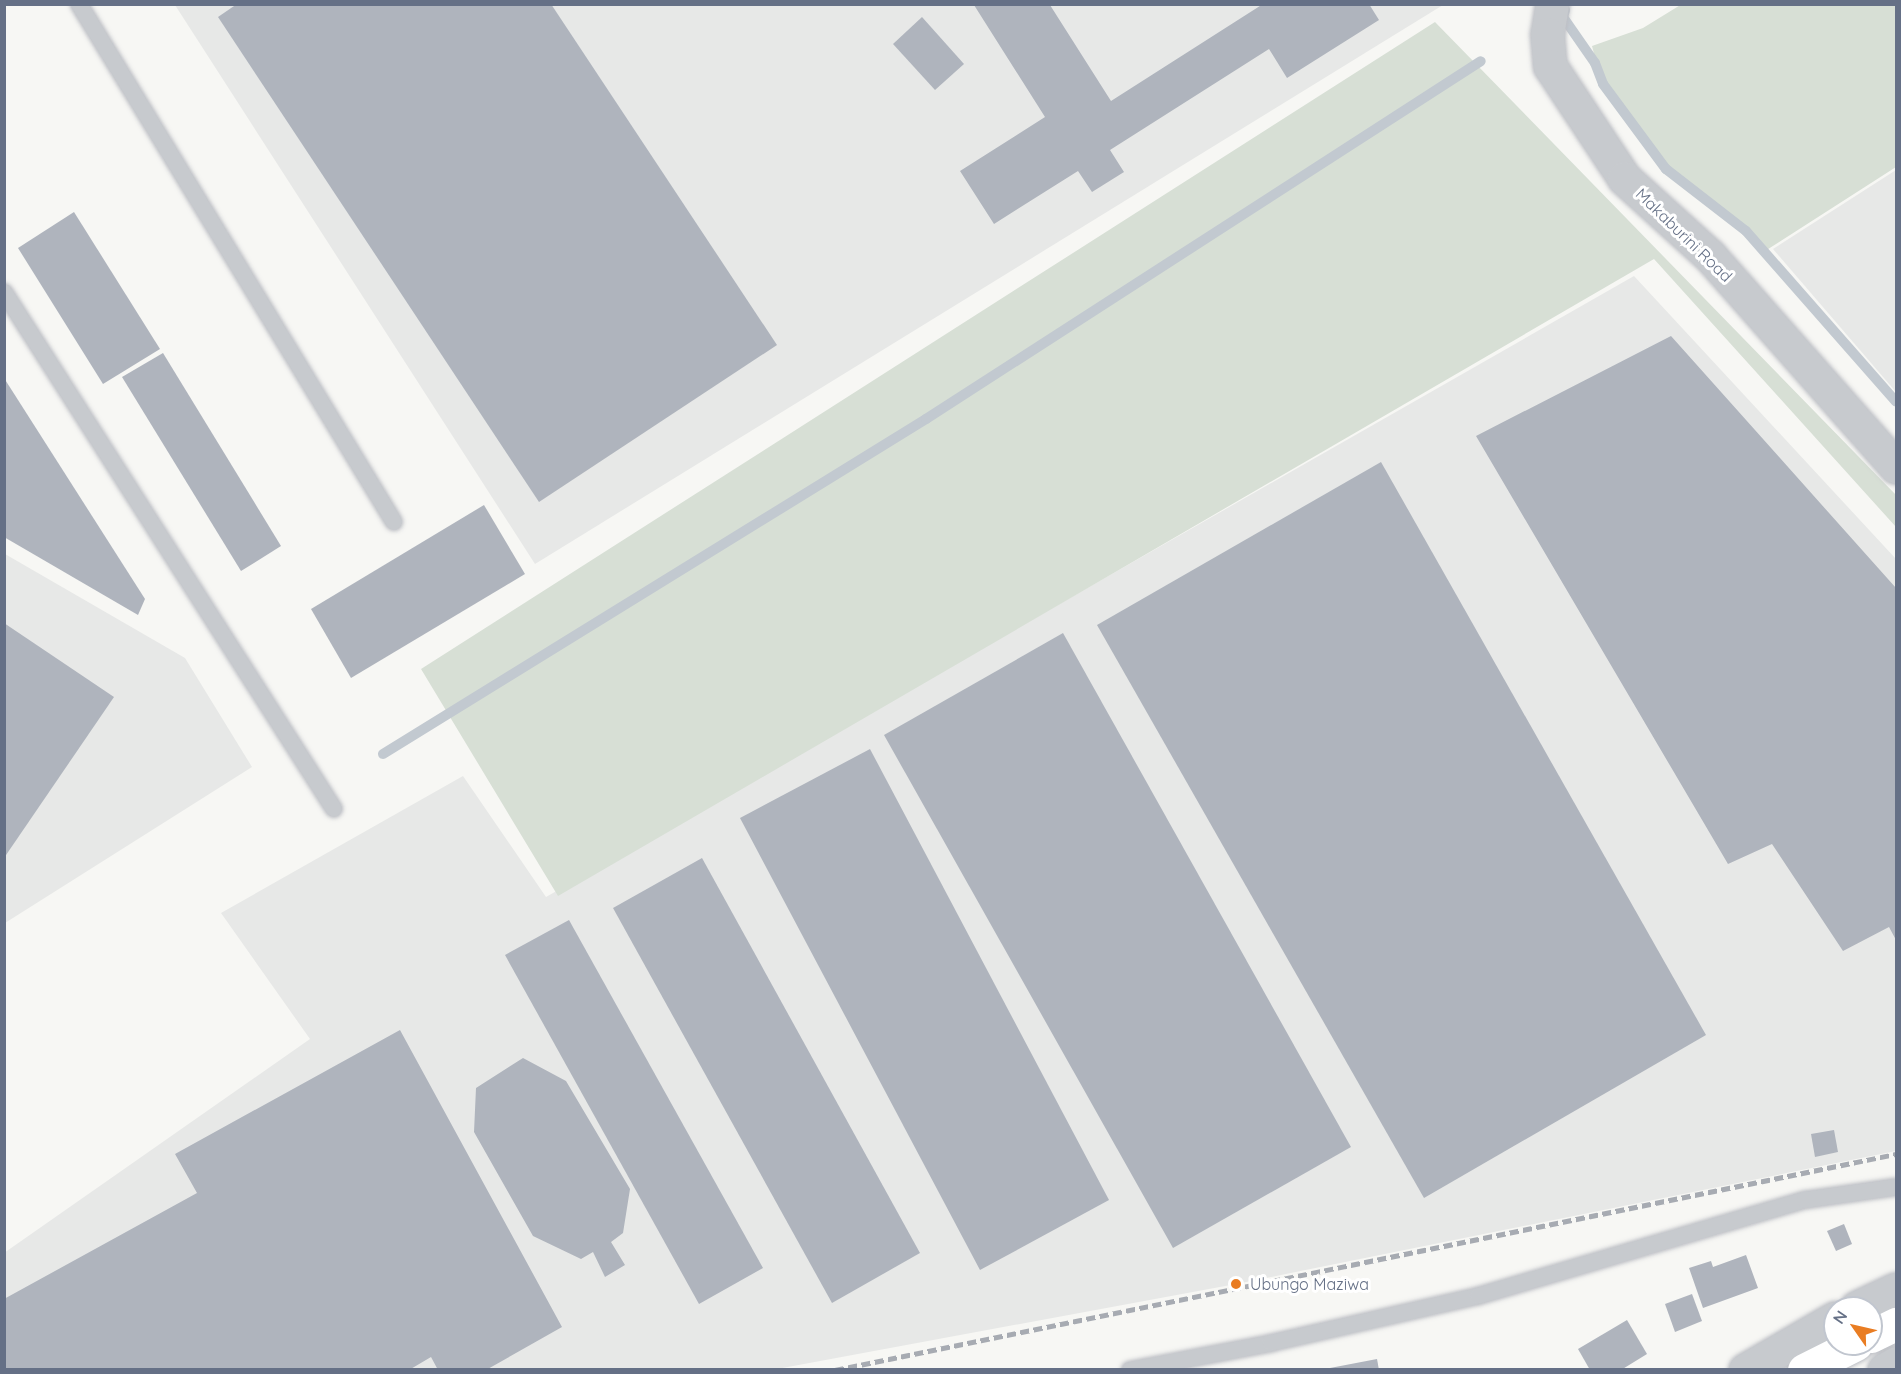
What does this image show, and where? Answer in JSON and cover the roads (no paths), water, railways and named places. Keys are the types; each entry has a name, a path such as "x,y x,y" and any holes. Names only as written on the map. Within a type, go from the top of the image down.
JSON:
{"main road":[{"path":"1804,1370 1832,1356"}],"street":[{"name":"Makaburini Road","path":"1552,4 1547,34 1551,66 1624,178 1710,256 1896,467"},
{"path":"1882,1296 1896,1289"},
{"path":"1745,1370 1823,1325"},
{"path":"1884,1370 1896,1363"}],"lane":[{"path":"79,4 394,522"},
{"path":"4,292 334,809"},
{"path":"1130,1370 1271,1343 1478,1296 1805,1200 1896,1187"}],"waterway":[{"path":"1565,10 1563,17 1595,63 1603,84 1666,169 1746,231 1896,402"},
{"path":"383,754 926,419 1481,61"}],"railway":[{"path":"835,1370 1896,1154"}],"place":[{"name":"Ubungo Maziwa","path":"1236,1284"}]}
